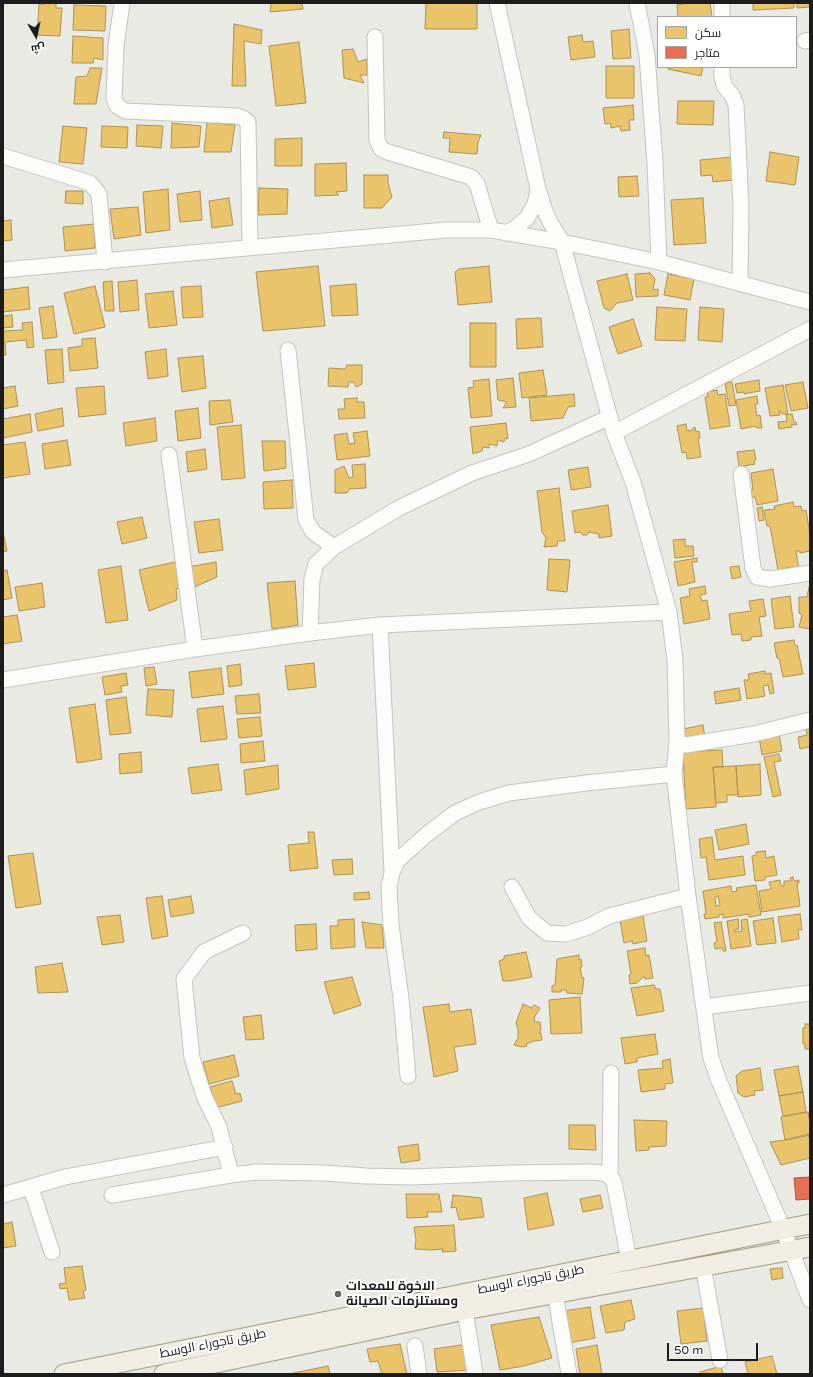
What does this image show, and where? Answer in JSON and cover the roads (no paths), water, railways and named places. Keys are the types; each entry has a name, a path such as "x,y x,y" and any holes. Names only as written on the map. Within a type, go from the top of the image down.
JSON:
{"main road":[{"name":"طريق تاجوراء الوسط","path":"64,1374 130,1368 629,1260 810,1224"},
{"path":"164,1374 464,1310 810,1247"}],"street":[{"path":"122,3 116,46 114,98 117,106 124,111 237,116 244,118 248,122 250,247"},
{"path":"497,3 538,189 545,211 562,242 614,433 633,482 669,612 675,660 677,742 674,774 688,896 712,1058 719,1081 792,1250 810,1300"},
{"path":"637,3 647,55 655,163 659,262"},
{"path":"722,3 722,16"},
{"path":"375,37 377,140 382,149 471,178 477,184 491,230"},
{"path":"722,68 722,78 725,87 732,95 736,105 741,205 740,283"},
{"path":"3,156 90,183 99,194 106,262"},
{"path":"506,233 517,227 527,218 536,204 538,189"},
{"path":"3,270 106,262 250,247 446,230 491,230 562,242 659,262 810,302"},
{"path":"614,433 810,329"},
{"path":"288,350 306,520 313,532 334,547"},
{"path":"310,632 312,578 316,564 334,547 399,508 472,473 528,454 610,417"},
{"path":"169,455 195,649"},
{"path":"741,474 753,568 757,578 770,579 810,573"},
{"path":"3,680 310,632 380,625 669,612"},
{"path":"380,625 392,873"},
{"path":"677,742 686,745 694,744 754,734 810,720"},
{"path":"408,1076 389,886 397,861 426,835 455,813 479,802 509,793 674,774"},
{"path":"512,886 529,918 547,933 566,934 588,927 609,916 688,896"},
{"path":"231,1175 219,1127 204,1096 192,1058 184,979 204,952 243,933"},
{"path":"704,1007 810,993"},
{"path":"612,1074 610,1176 614,1182 629,1260"},
{"path":"3,1195 72,1175 225,1147"},
{"path":"112,1195 257,1172 413,1177 510,1173 591,1172 610,1176"},
{"path":"31,1188 52,1252"},
{"path":"703,1266 720,1360"},
{"path":"555,1293 569,1374"},
{"path":"464,1310 475,1374"},
{"path":"415,1346 420,1374"}],"place":[{"name":"الاخوة للمعدات ومستلزمات الصيانة","path":"338,1294"}]}
